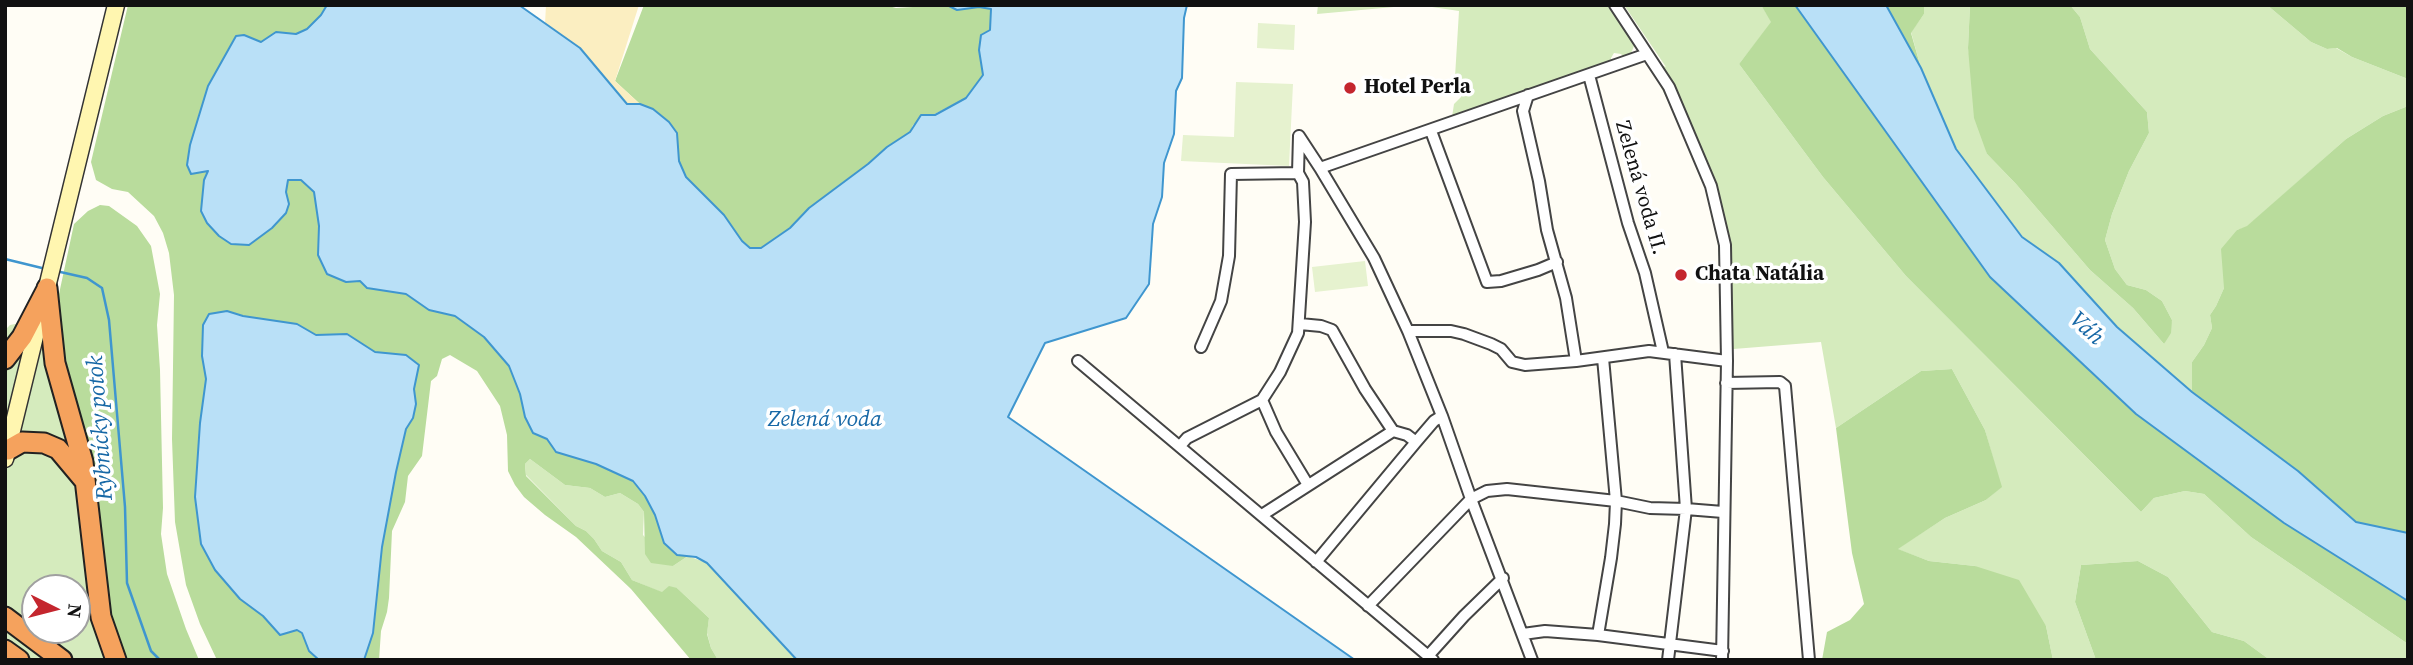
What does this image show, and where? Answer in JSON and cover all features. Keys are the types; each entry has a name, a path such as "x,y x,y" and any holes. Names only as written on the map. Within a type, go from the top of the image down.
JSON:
{"highway":[{"path":"5,359 22,337 47,288"},
{"path":"47,288 53,353 83,462 99,604 105,631 116,660"},
{"path":"6,455 22,442 44,443 58,449 85,480"},
{"path":"5,617 62,660"},
{"path":"5,650 19,660"}],"main road":[{"path":"6,455 116,5"}],"street":[{"path":"1523,634 1545,631 1598,635 1722,655 1727,361 1725,245 1711,186 1669,87 1615,5"},
{"path":"1201,347 1221,301 1229,256 1231,174 1300,177 1322,171 1359,153 1432,131 1647,54"},
{"name":"Zelená voda II.","path":"1589,75 1628,223 1645,273 1663,352"},
{"path":"1528,95 1523,111 1547,230 1566,298 1576,361"},
{"path":"1510,102 1523,111"},
{"path":"1432,131 1486,282 1526,274 1557,262"},
{"path":"1180,446 1187,438 1262,400 1280,372 1300,324 1305,222 1299,136 1374,258 1408,331 1532,660"},
{"path":"1300,324 1332,330 1365,389 1394,431 1407,435 1416,442"},
{"path":"1408,331 1451,331 1464,334 1501,349 1512,362 1518,364 1576,361 1634,352 1663,352 1727,361"},
{"path":"1668,660 1686,509 1675,354"},
{"path":"1598,635 1614,536 1616,501 1604,358"},
{"path":"1078,361 1431,658 1464,616 1503,578"},
{"path":"1726,383 1780,382 1785,386 1809,660"},
{"path":"1262,400 1276,432 1308,485"},
{"path":"1316,562 1434,421 1442,416"},
{"path":"1262,515 1394,431"},
{"path":"1368,606 1471,499 1487,491 1507,489 1616,501 1650,508 1723,512"}],"green space":[{"path":"128,5 327,5 307,29 296,34 276,32 261,42 244,35 208,86 190,145 187,165 208,171 204,180 201,210 207,223 219,236 289,204 286,192 288,180 301,180 314,191 319,226 318,255 346,282 360,281 367,288 406,294 429,310 455,316 484,337 509,366 520,394 525,417 533,433 547,439 556,452 596,464 633,481 655,515 664,543 677,555 688,556 673,566 651,563 645,554 644,512 638,504 620,493 605,497 590,488 565,485 530,459 525,464 526,476 576,526 586,531 602,551 621,562 632,580 662,592 669,586 677,588 709,618 707,634 718,660 691,660 631,589 576,537 524,497 508,471 507,435 500,406 477,371 450,355 442,359 437,376 431,381 422,456 408,476 405,502 392,531 389,598 381,631 379,660 364,660 373,633 382,547 396,472 406,429 413,418 416,404 414,389 419,365 406,355 375,352 347,334 315,335 297,324 227,311 202,356 206,379 195,497 240,599 263,616 280,635 297,630 302,633 309,651 319,660 217,660 186,585 175,522 172,439 174,295 169,253 154,216 128,192 112,189 96,180 91,162"},
{"path":"644,5 885,5 896,8 947,5 957,10 980,7 991,9 990,30 981,35 979,50 983,75 966,98 913,125 910,132 809,208 790,228 762,248 750,248 724,215 686,177 679,161 679,148 653,109 640,104 615,81"},
{"path":"1318,5 1611,5 1626,27 1634,46 1630,56 1614,53 1611,63 1452,117 1454,104 1461,97 1461,78 1455,77 1459,11 1432,7 1394,7 1317,14"},
{"path":"1624,5 1761,5 1772,22 1739,64 1823,177 1906,276 2141,512 2154,498 2185,491 2204,494 2251,537 2408,644 2408,660 2270,660 2244,641 2212,632 2168,577 2138,561 2081,565 2075,602 2096,660 2053,660 2046,626 1975,566 1929,561 1897,549 1945,518 1986,500 2001,487 1985,430 1952,369 1921,371 1836,428 1821,342 1721,350 1722,297 1715,210 1686,136 1646,58 1666,67"},
{"path":"1761,5 1795,5 1990,277 2284,523 2408,601 2408,644 2251,537 2204,494 2185,491 2154,498 2141,512 1906,276 1823,177 1739,64 1771,22"},
{"path":"1886,5 1924,5 1924,14 1911,33 1921,68"},
{"path":"1924,5 1970,5 1968,48 1987,154 2090,270 2133,308 2164,344 2172,320 2162,301 2146,290 2127,285 2115,269 2105,240 2129,171 2149,133 2147,112 2090,49 2080,17 2070,5 2267,5 2311,42 2327,49 2336,48 2408,79 2408,106 2383,116 2346,139 2247,227 2237,230 2224,277 2224,288 2210,315 2212,328 2192,362 2192,392 2117,327 2059,263 2023,237 1956,149 1921,68 1911,32 1924,14"},
{"path":"1970,5 2070,5 2080,17 2090,49 2147,112 2149,133 2129,171 2105,240 2115,269 2127,285 2146,290 2162,301 2172,320 2171,333 2164,344 2133,308 2090,270 1987,154 1974,118 1968,48"},
{"path":"2267,5 2408,5 2408,79 2352,57 2337,48 2327,49 2311,42"},
{"path":"1258,23 1295,25 1294,50 1257,48"},
{"path":"1236,82 1293,84 1289,166 1181,161 1183,135 1234,137"},
{"path":"2408,106 2408,533 2356,522 2298,471 2192,392 2192,362 2212,328 2210,315 2224,288 2221,249 2237,230 2247,226 2346,139 2383,116"},
{"path":"100,205 109,206 137,226 151,246 160,294 157,325 163,508 161,534 167,574 199,660 123,660 106,598 75,404 57,316 74,224 88,211"},
{"path":"1365,261 1368,286 1315,292 1312,267"},
{"path":"57,316 123,660 5,660 5,330 10,325"},
{"path":"1952,369 1985,430 2002,487 1986,500 1945,518 1898,549 1929,561 1975,566 2019,580 2046,626 2053,660 1822,660 1827,632 1850,620 1864,604 1852,553 1836,428 1921,371"},
{"path":"530,459 565,485 590,488 605,497 620,493 638,504 644,512 643,535 673,566 688,556 707,563 797,660 718,660 707,633 709,618 677,588 663,593 632,580 621,562 602,551 586,531 576,526 526,475 525,464"},
{"path":"2138,561 2168,577 2212,632 2244,641 2270,660 2096,660 2075,602 2081,565"}],"sand":[{"path":"546,5 639,5 615,81 640,104 627,104 580,48 545,24"}],"water":[{"name":"Zelená voda","path":"327,5 519,5 580,48 627,104 640,104 653,109 669,122 677,133 679,161 686,177 724,215 742,241 750,248 761,248 790,228 809,208 887,147 910,132 921,115 935,115 966,98 983,75 979,50 981,35 990,30 991,9 979,7 957,10 947,5 1187,5 1184,18 1182,78 1176,91 1174,134 1164,163 1162,197 1153,224 1149,284 1126,318 1045,343 1008,417 1355,660 797,660 707,563 696,557 677,555 664,543 655,515 633,481 596,464 556,452 547,439 533,433 525,417 520,394 509,366 484,337 455,316 429,310 406,294 367,288 360,281 346,282 327,274 318,255 319,226 314,192 301,180 288,180 286,192 289,204 286,213 272,228 249,245 231,244 207,223 201,211 204,180 208,171 191,174 187,165 190,145 208,86 236,36 244,35 261,42 276,32 296,34 307,29"},
{"name":"Váh","path":"1795,5 1886,5 1921,68 1956,149 2022,237 2059,263 2117,327 2192,392 2298,471 2356,522 2408,533 2408,601 2284,523 2136,414 1990,277"},
{"path":"227,311 297,324 316,335 347,334 375,352 406,355 419,365 414,389 416,404 413,418 406,429 396,472 382,547 373,633 364,660 319,660 309,651 302,633 297,630 280,635 263,616 240,599 215,570 201,544 195,497 206,379 202,356 203,325 209,314"}],"waterway":[{"name":"Rybnícky potok","path":"5,259 46,269"},
{"name":"Rybnícky potok","path":"56,271 87,278 102,288 109,320 125,507 127,583 151,651 160,660"}],"place":[{"name":"Hotel Perla","path":"1350,88"},
{"name":"Chata Natália","path":"1681,275"}]}
